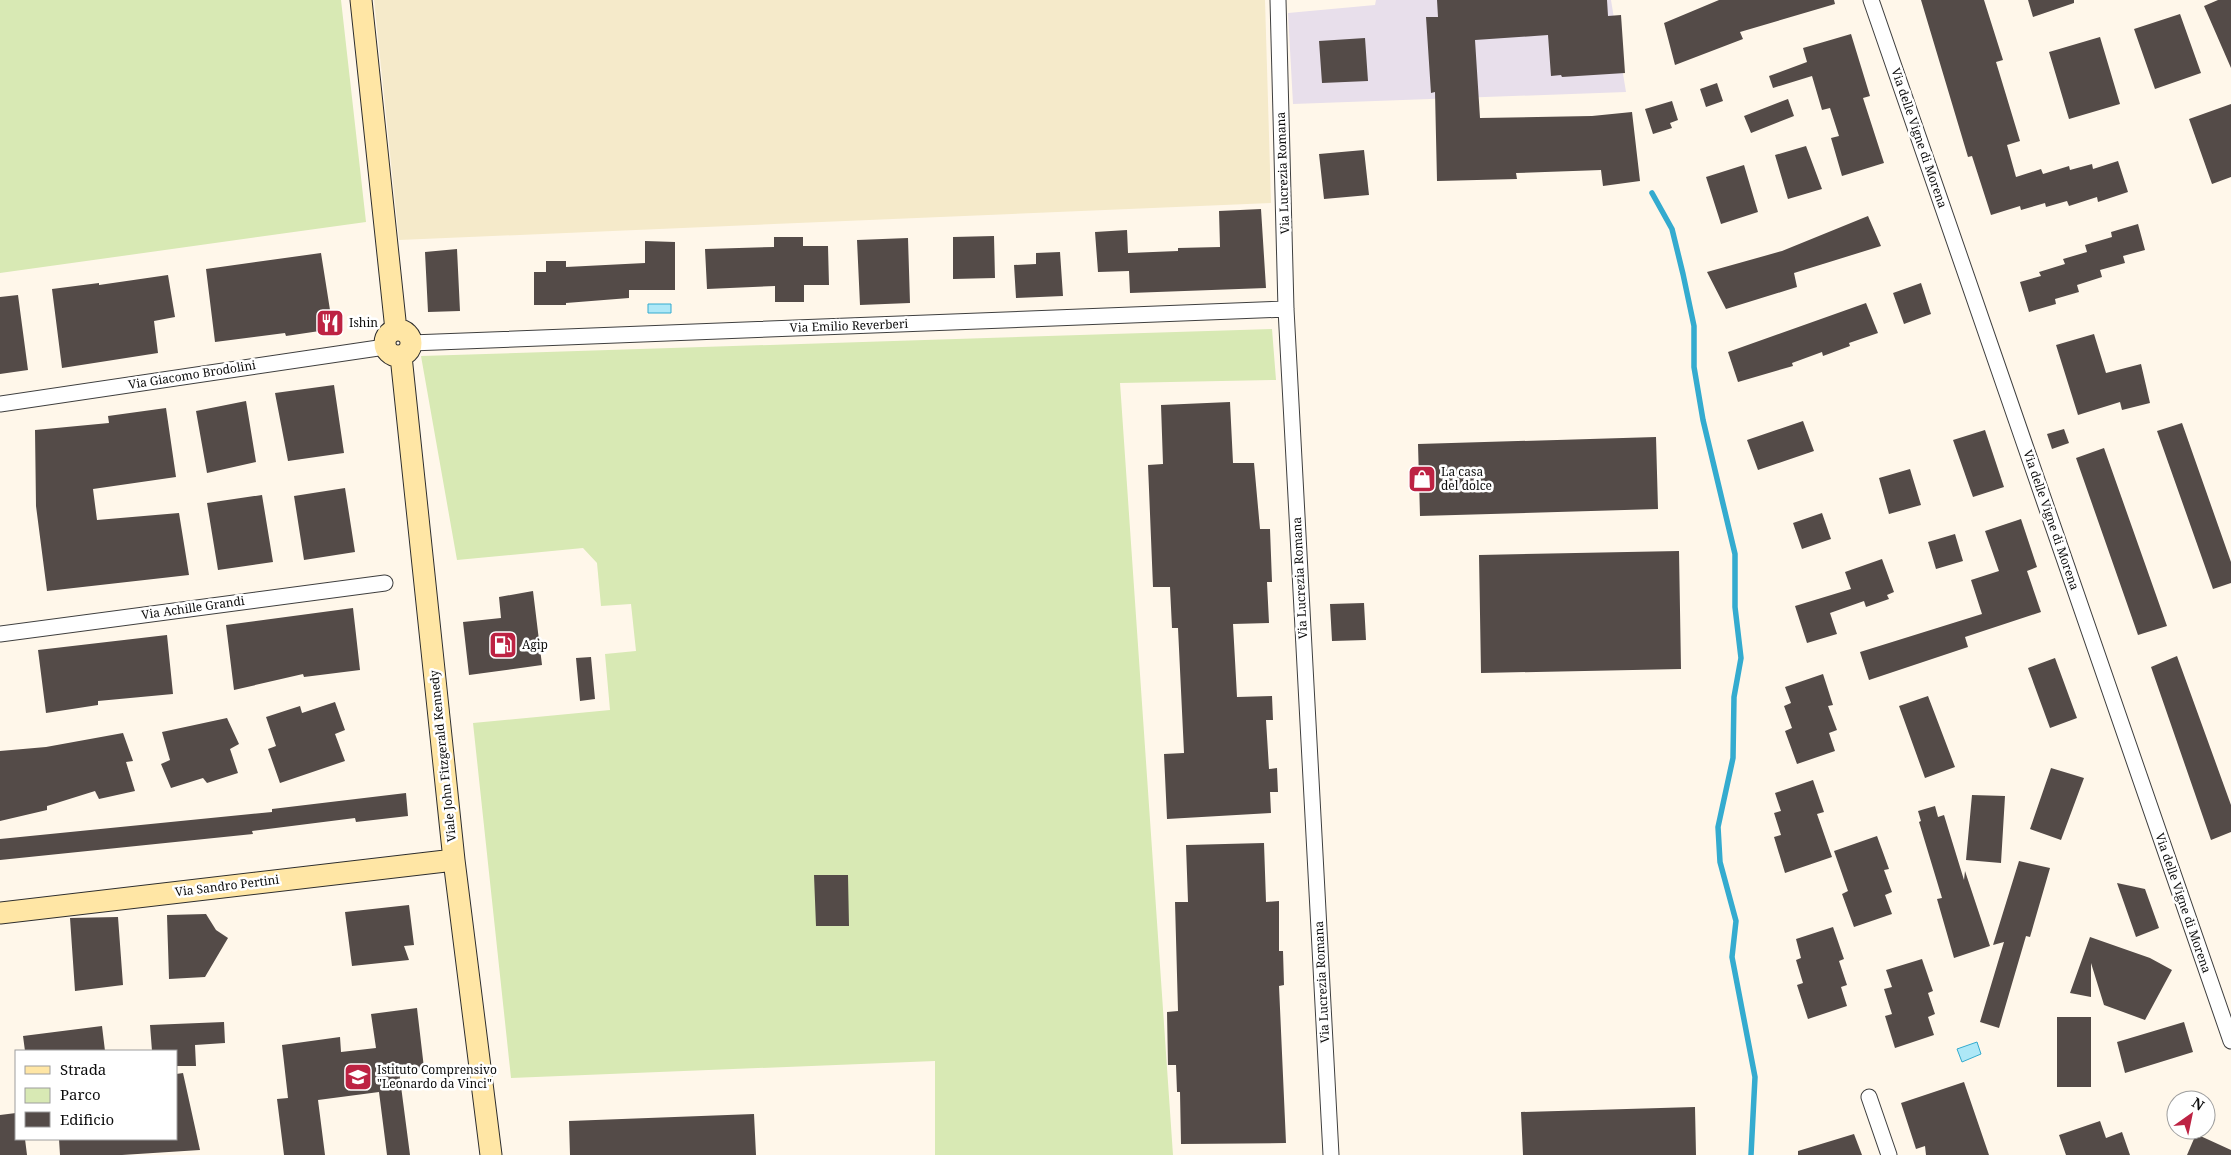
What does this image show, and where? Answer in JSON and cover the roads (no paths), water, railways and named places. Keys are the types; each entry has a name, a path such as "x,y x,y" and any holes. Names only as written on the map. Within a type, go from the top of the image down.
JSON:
{"street":[{"name":"Viale John Fitzgerald Kennedy","path":"361,0 454,860 491,1155"},
{"name":"Via Lucrezia Romana","path":"1278,0 1286,309 1331,1155"},
{"name":"Via delle Vigne di Morena","path":"1871,0 2231,1041"},
{"name":"Via Emilio Reverberi","path":"398,344 1286,309"},
{"name":"Via Giacomo Brodolini","path":"0,404 398,344"},
{"name":"Via Achille Grandi","path":"0,634 385,583"},
{"name":"Via Sandro Pertini","path":"0,913 454,860"},
{"path":"1870,1097 1889,1155"}],"water":[{"path":"648,304 671,304 671,313 648,313"},
{"path":"1977,1042 1981,1054 1962,1062 1957,1049"}],"waterway":[{"path":"1652,193 1672,229 1683,274 1694,326 1694,367 1703,420 1735,554 1735,607 1741,658 1734,697 1733,758 1718,827 1720,862 1736,921 1732,957 1755,1077 1751,1155"}],"place":[{"name":"Ishin","path":"330,323"},
{"name":"La casa del dolce","path":"1422,479"},
{"name":"Agip","path":"503,645"},
{"name":"Istituto Comprensivo \"Leonardo da Vinci\"","path":"358,1077"}]}
